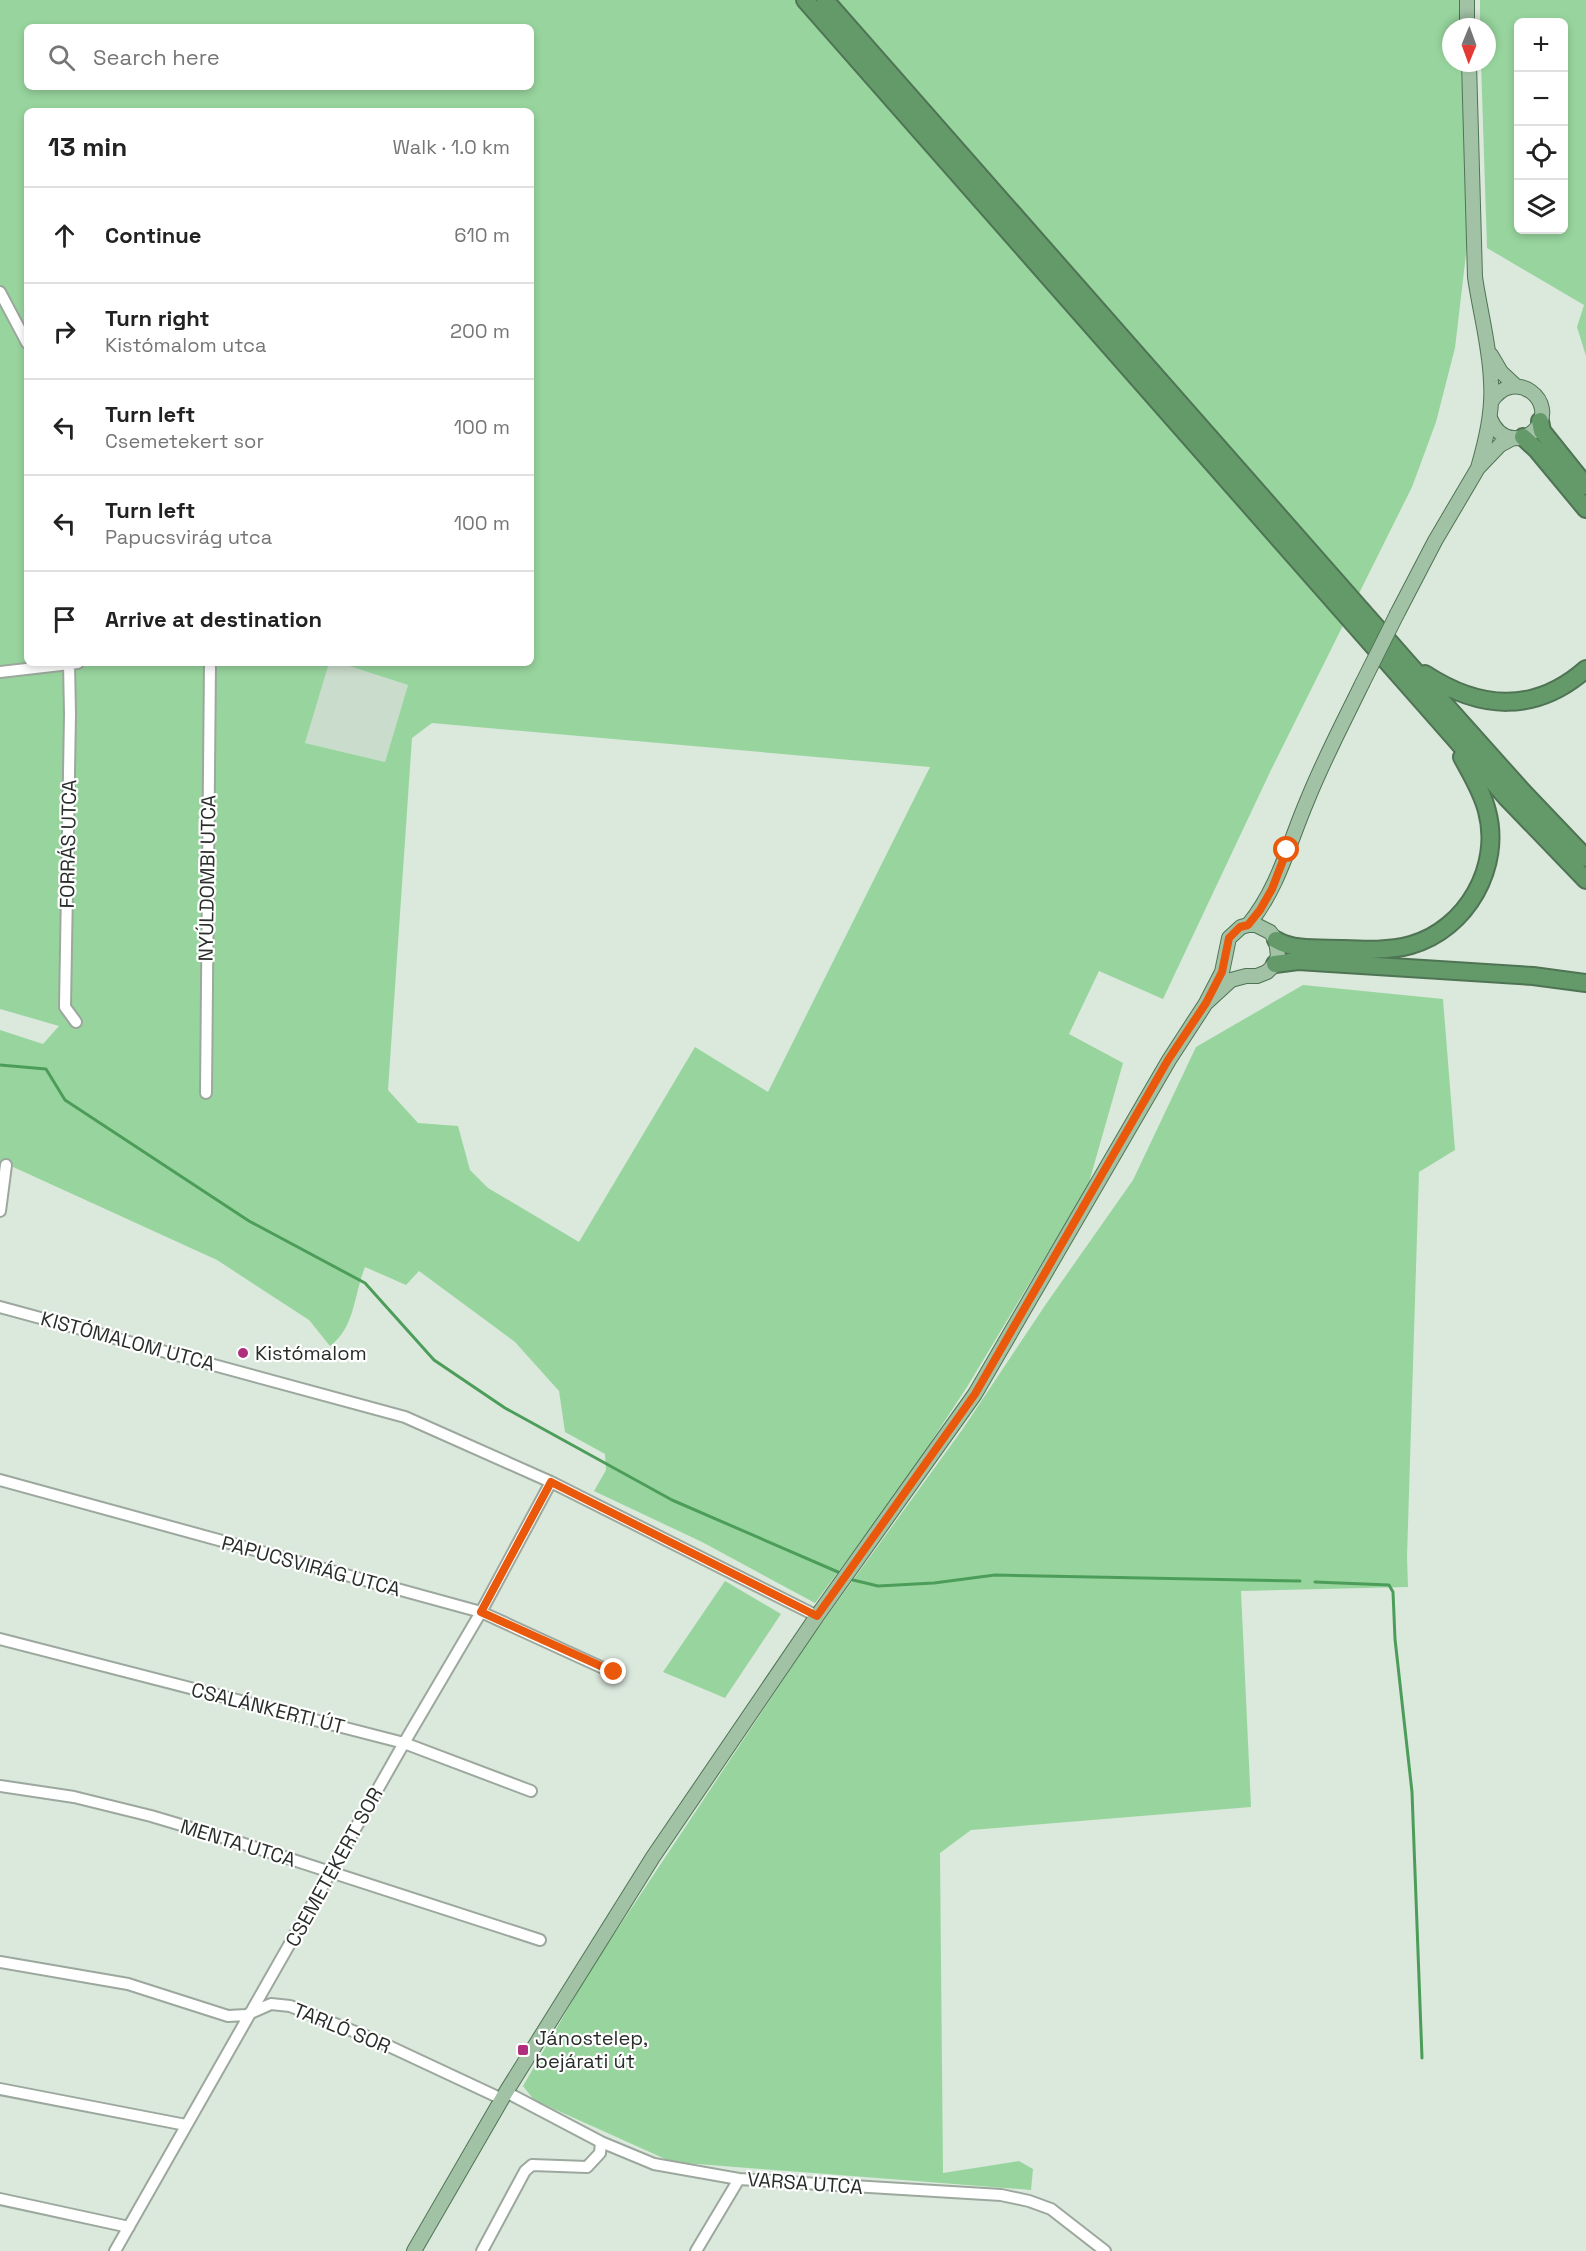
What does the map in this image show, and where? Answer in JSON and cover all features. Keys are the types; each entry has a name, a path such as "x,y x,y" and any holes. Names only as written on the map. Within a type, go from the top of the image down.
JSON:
{"highway":[{"path":"805,0 1506,797 1586,879"},
{"path":"825,0 1407,662 1523,792 1586,858"},
{"path":"1540,421 1542,431 1586,486"},
{"path":"1518,438 1537,450 1586,509"},
{"path":"1407,662 1455,691 1488,702 1524,701 1543,696 1562,687 1586,669"},
{"path":"1273,936 1283,944 1298,946 1372,950 1391,948 1431,937 1459,915 1476,894 1486,872 1491,832 1482,795 1449,732"},
{"path":"1275,964 1298,961 1533,976 1586,983"}],"main road":[{"path":"1467,0 1467,18"},
{"path":"1468,72 1475,277 1488,349 1491,402 1488,435 1478,468"},
{"path":"1488,349 1502,372 1516,386"},
{"path":"1248,925 1272,889 1315,782 1435,541 1478,468 1500,445 1536,428 1540,421 1541,409 1535,395 1526,388 1516,386 1501,390 1491,402"},
{"path":"1490,418 1498,432 1518,438"},
{"path":"1206,1003 1230,980 1257,976 1267,972 1275,964 1278,956 1269,911 1272,889"},
{"path":"414,2251 504,2095 653,1857 817,1616 975,1394 1168,1060 1206,1003 1222,972 1229,938 1240,927 1248,925 1264,928 1273,936"},
{"path":"1226,956 1232,968 1246,976"}],"street":[{"path":"0,292 24,337"},
{"path":"0,672 54,666"},
{"name":"FORRÁS UTCA","path":"72,666 65,1007 76,1022"},
{"name":"NYÚLDOMBI UTCA","path":"206,1093 210,666"},
{"path":"0,1211 6,1165"},
{"name":"KISTÓMALOM UTCA","path":"0,1307 405,1418 551,1482 817,1616"},
{"name":"PAPUCSVIRÁG UTCA","path":"0,1480 481,1612 614,1672"},
{"name":"CSEMETEKERT SOR","path":"115,2251 481,1612 551,1482"},
{"name":"CSALÁNKERTI ÚT","path":"0,1639 404,1743 531,1791"},
{"name":"MENTA UTCA","path":"0,1786 74,1797 151,1816 540,1940"},
{"name":"TARLÓ SOR","path":"0,1962 128,1984 228,2016 246,2015 270,2004 290,2006 504,2095"},
{"path":"0,2089 186,2125"},
{"name":"VARSA UTCA","path":"504,2095 601,2142 654,2164 739,2179 1001,2195 1029,2201 1051,2209 1105,2251"},
{"path":"482,2251 525,2171 532,2165 587,2167 600,2153 601,2142"},
{"path":"696,2251 739,2179"},
{"path":"0,2199 129,2227"}],"shaded area":[{"path":"328,666 349,666 408,685 385,762 305,743"}],"green space":[{"path":"0,0 1463,0 1464,18 1442,18 1442,72 1461,72 1468,237 1455,348 1436,422 1412,487 1271,770 1163,999 1099,971 1069,1034 1123,1063 1088,1186 967,1387 902,1486 815,1603 702,1542 594,1491 606,1470 605,1454 565,1432 559,1391 515,1342 419,1271 406,1285 365,1267 349,1320 338,1339 330,1346 309,1320 217,1260 0,1161 0,1030 43,1044 59,1026 0,1009","holes":["432,723 930,767 768,1092 695,1047 579,1242 488,1188 470,1170 458,1126 418,1123 388,1090 412,738"]},
{"path":"1480,0 1586,0 1586,356 1577,327 1584,305 1487,248 1481,72 1496,72 1496,18 1480,18"},
{"path":"1303,985 1443,999 1455,1150 1419,1172 1408,1587 1241,1591 1251,1807 971,1830 940,1853 943,2173 1019,2161 1033,2169 1031,2190 672,2162 534,2100 523,2086 591,1969 811,1638 962,1430 1046,1304 1133,1180 1196,1047"},
{"path":"725,1581 781,1614 725,1698 663,1672"}],"waterway":[{"path":"0,1065 46,1069 65,1100 249,1221 365,1283 434,1360 505,1408 672,1500 838,1572"},
{"path":"853,1580 878,1586 934,1583 995,1575 1300,1581"},
{"path":"1315,1582 1389,1585 1393,1592 1395,1639 1412,1792 1422,2058"}],"place":[{"name":"Kistómalom","path":"243,1353"},
{"name":"Jánostelep, bejárati út","path":"523,2050"}],"route":[{"path":"614,1672 481,1612 551,1482 817,1616 975,1394 1168,1060 1206,1003 1222,972 1229,938 1240,927 1248,925 1260,910 1272,889 1287,850"}]}
